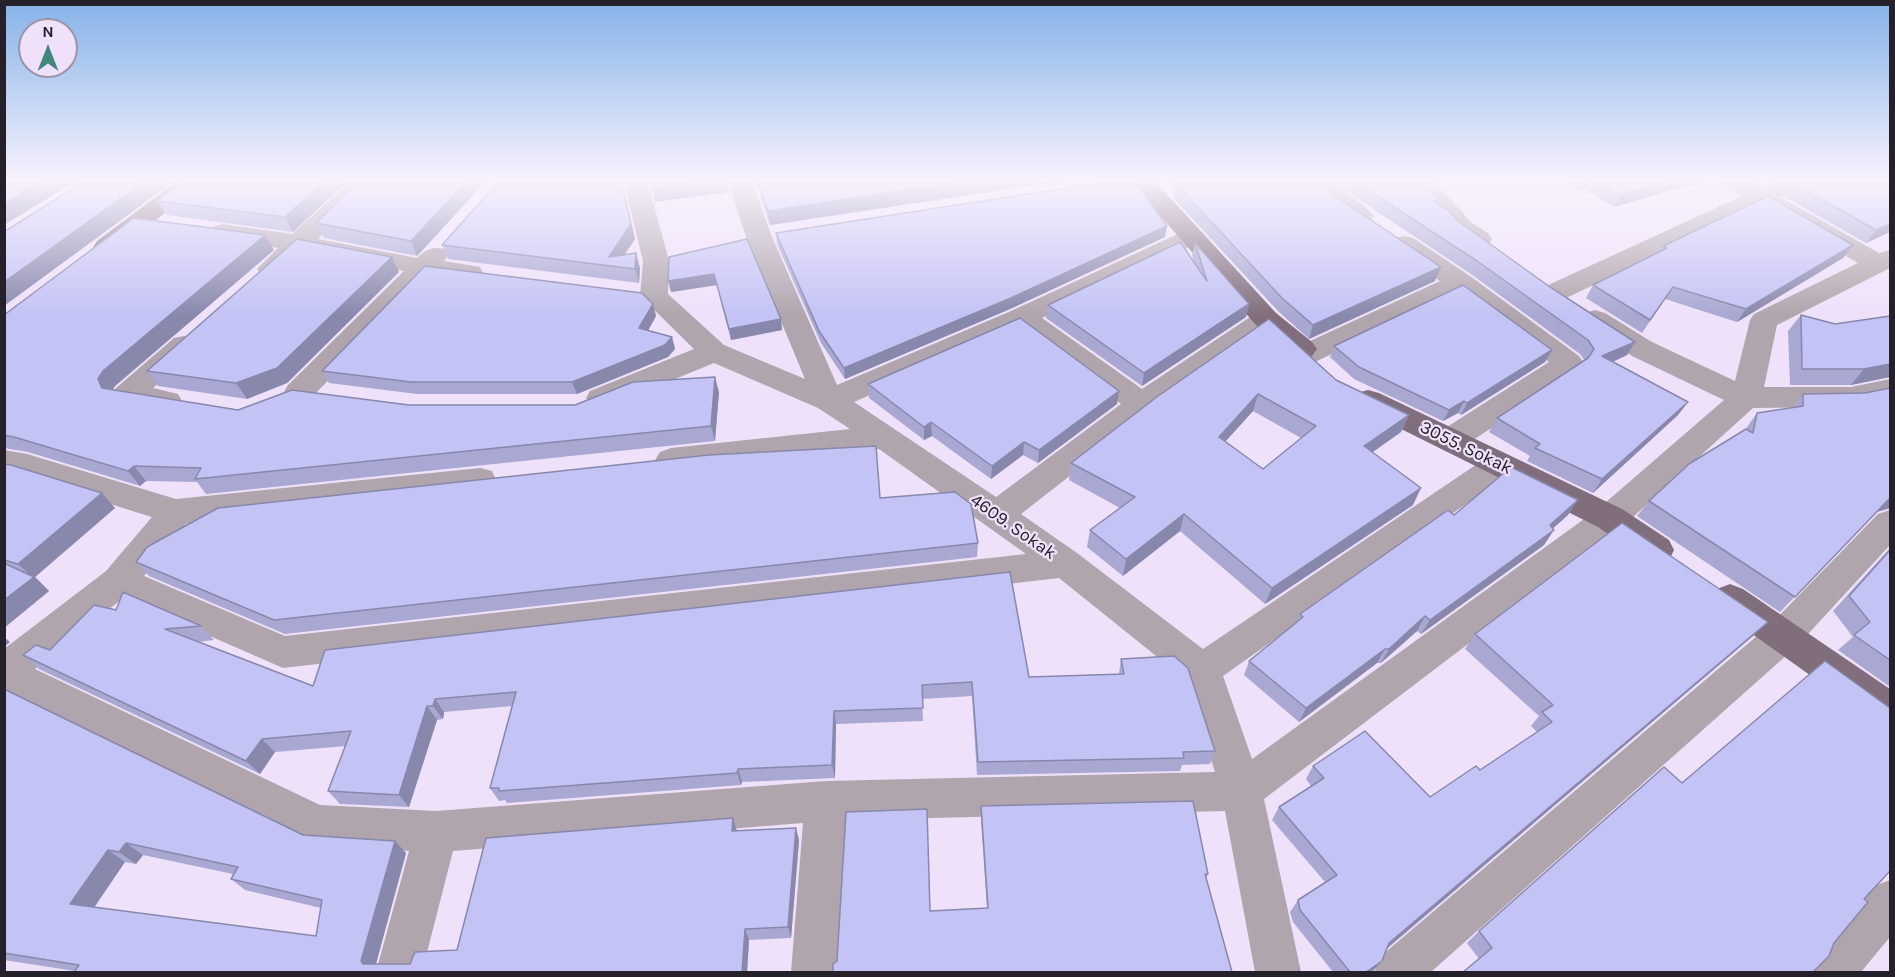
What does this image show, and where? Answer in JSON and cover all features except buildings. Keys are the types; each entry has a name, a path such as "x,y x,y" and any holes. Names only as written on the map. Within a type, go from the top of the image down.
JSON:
{"main road":[{"path":"86,262 136,225"},
{"name":"3055. Sokak","path":"1178,225 1266,320 1326,372 1450,440 1610,518 1678,564"},
{"path":"1707,583 1890,710"}],"street":[{"path":"160,225 300,243 424,267 493,276"},
{"path":"248,288 320,225"},
{"name":"4609. Sokak","path":"653,225 667,258 642,295 714,352 829,401 885,437 1065,563 1202,670"},
{"path":"754,225 829,401 1021,317 1191,237"},
{"path":"1375,225 1460,282 1569,363 1450,440"},
{"path":"1460,225 1500,254"},
{"path":"1695,225 1545,287 1642,349 1746,398 1851,398 1890,389"},
{"path":"1814,225 1884,261"},
{"path":"269,404 299,392 448,240"},
{"path":"176,512 119,581 4,672 317,825 436,832 826,801 1242,791 1610,518 1746,398 1764,320 1884,261"},
{"path":"1326,372 1460,282"},
{"path":"1021,317 1142,404"},
{"path":"996,515 1142,404 1266,320"},
{"path":"194,404 127,395 205,327"},
{"path":"580,407 714,352"},
{"path":"299,392 334,396"},
{"path":"637,463 885,437"},
{"path":"1278,972 1242,791 1202,670 1500,464"},
{"path":"12,471 176,512 507,477"},
{"path":"1397,972 1784,635 1890,523"},
{"path":"119,581 283,652 1065,563"},
{"path":"814,972 826,801"},
{"path":"399,972 436,832"},
{"path":"1832,972 1890,902"}]}
